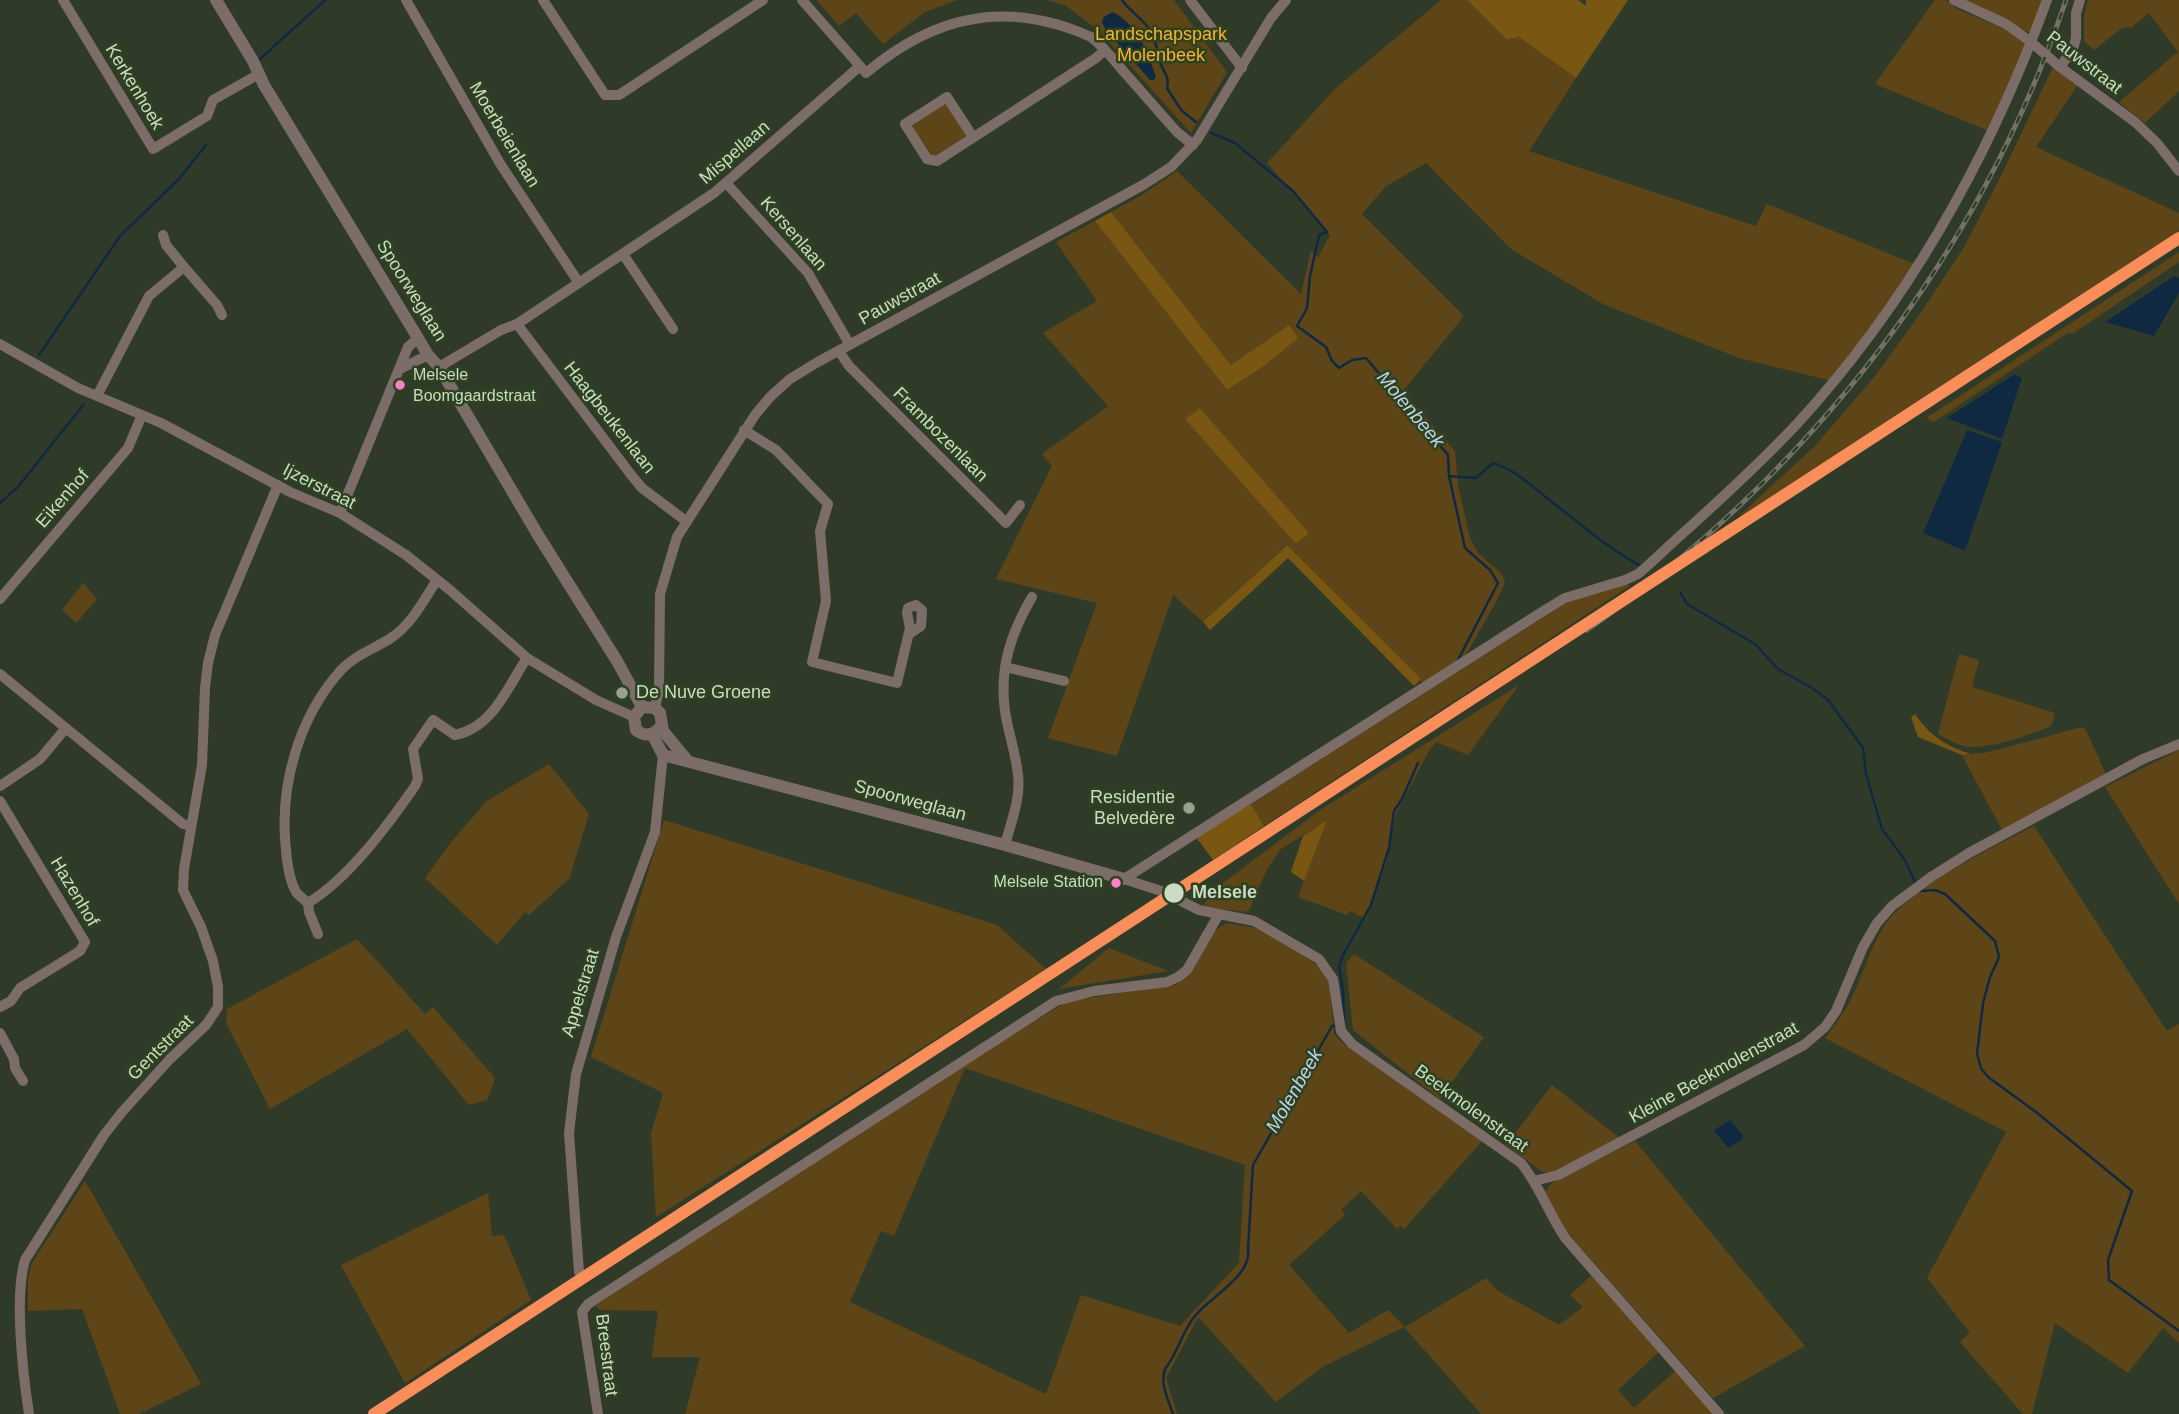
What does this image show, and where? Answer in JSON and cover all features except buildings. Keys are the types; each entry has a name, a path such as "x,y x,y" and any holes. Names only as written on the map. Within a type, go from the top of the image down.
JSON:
{"street":[{"name":"Kerkenhoek","path":"63,0 153,149 207,116 213,100 259,74"},
{"name":"Spoorweglaan","path":"216,0 428,355 439,367 538,535 617,661 644,711 662,720 656,730 645,735 636,730 644,711"},
{"name":"Moerbeienlaan","path":"406,0 501,165 579,283"},
{"path":"543,0 605,95 613,96 619,95 763,0"},
{"path":"802,0 866,73 887,55 946,18 981,7"},
{"path":"1190,0 1242,68"},
{"name":"Pauwstraat","path":"644,711 659,689 660,594 677,537 744,430 771,396 790,379 1143,186 1171,167 1193,145 1271,18 1286,0"},
{"name":"Pauwstraat","path":"1954,0 2006,24 2031,42 2060,67 2135,122 2157,143 2179,171"},
{"path":"1124,879 1565,598 1637,574 1721,500 1796,424 1862,346 1903,289 1970,178 2007,102 2047,0"},
{"path":"2060,67 2073,49 2077,38 2076,13 2080,0"},
{"path":"993,6 1033,8 1063,20 1092,38 1177,132 1193,145"},
{"path":"973,137 944,93 905,124 927,159 937,161 1105,50"},
{"name":"Mispellaan","path":"439,367 501,330 517,324 727,184 860,66"},
{"name":"Kersenlaan","path":"727,184 808,273 850,345"},
{"path":"163,235 166,245 217,305 222,315"},
{"path":"623,254 673,329"},
{"path":"97,396 149,296 184,267"},
{"name":"Haagbeukenlaan","path":"517,324 637,482 687,521"},
{"path":"340,513 408,347 418,338"},
{"name":"Ijzerstraat","path":"0,344 97,396 192,439 278,485 340,513 406,555 527,658 596,700 644,711"},
{"name":"Frambozenlaan","path":"839,351 849,366 1006,523 1020,505"},
{"path":"400,369 428,355"},
{"name":"Eikenhof","path":"0,599 128,448 142,415"},
{"path":"744,430 776,450 828,504 820,531 826,601 812,662 897,683 909,634"},
{"name":"Gentstraat","path":"29,1414 20,1299 25,1260 104,1135 170,1059 205,1026 218,1007 218,987 208,944 183,890 184,869 202,765 208,663 215,635 278,485"},
{"path":"318,934 308,903 296,892 287,859 284,827 291,766 311,716 341,670 356,657 391,638 410,622 437,580"},
{"path":"1005,845 1017,803 1019,776 1005,710 1004,667 1008,646 1032,597"},
{"path":"308,903 326,892 384,830 415,786 418,779 413,749 433,720 455,735 490,717 527,658"},
{"path":"1004,667 1064,681"},
{"path":"0,674 183,824 191,827"},
{"path":"0,786 40,759 66,728"},
{"name":"Spoorweglaan","path":"656,730 687,761"},
{"path":"656,730 663,755"},
{"name":"Kleine Beekmolenstraat","path":"1534,1181 1558,1175 1804,1045 1825,1027 1836,1011 1863,947 1877,923 1892,906 1969,853 2143,759 2179,744"},
{"name":"Spoorweglaan","path":"663,755 1005,845 1170,895"},
{"name":"Appelstraat","path":"579,1272 569,1133 576,1074 616,937 655,832 663,755"},
{"name":"Hazenhof","path":"0,801 85,942 80,951 20,988 11,1001 0,1007"},
{"path":"167,810 194,813"},
{"name":"Beekmolenstraat","path":"1170,895 1199,910 1254,920 1319,959 1333,979 1341,1031 1352,1044 1521,1163 1534,1181 1553,1222 1566,1239 1718,1414"},
{"name":"Breestraat","path":"598,1414 582,1312 588,1304 1048,1006 1074,995 1167,982 1178,977 1187,970 1219,914"},
{"path":"0,1033 23,1080"}],"green space":[{"path":"817,0 957,0 925,12 883,44 856,13 839,26"},
{"name":"Landschapspark Molenbeek","path":"1047,0 1174,0 1227,72 1191,133 1098,30 1065,5"},
{"path":"1441,0 1467,0 1507,40 1519,37 1576,78 1529,151 1756,226 1767,204 1917,265 1832,381 1739,358 1603,304 1511,249 1426,163 1385,187 1362,214 1464,316 1403,391 1455,451 1458,485 1470,539 1479,554 1501,573 1505,582 1463,660 1425,685 1286,545 1203,622 1173,595 1117,756 1048,738 1097,603 996,579 1052,466 1042,454 1108,406 1043,333 1097,301 1056,242 1095,221 1227,390 1264,366 1298,337 1288,326 1231,365 1111,212 1177,171 1301,294 1311,251 1318,257 1330,235 1267,163 1337,87","holes":["1200,408 1308,532 1296,544 1186,419"]},
{"path":"1935,0 1946,0 1957,9 2007,30 2025,44 2027,49 1989,131 1875,84"},
{"path":"1965,0 2044,0 2033,31 2028,32"},
{"path":"2088,0 2179,0 2179,91 2145,123 2119,102 2178,52 2149,13 2132,27 2122,28 2094,50 2084,41 2084,16"},
{"path":"2053,67 2077,86 2036,147 2179,213 2179,231 1885,422 1742,519 1740,515 1815,446 1875,376 1922,311 1964,247"},
{"path":"947,105 966,134 934,157 930,156 912,129 913,124"},
{"path":"2179,252 2179,262 2072,334 2069,332 1934,422 1926,418"},
{"path":"83,583 97,599 76,623 62,610"},
{"path":"1631,585 1264,826 1251,804 1574,599"},
{"path":"1959,654 1979,660 1972,687 2055,713 2051,726 2011,740 1979,747 1961,745 1938,734"},
{"path":"1519,685 1468,755 1436,742 1430,749 1396,813 1385,867 1366,919 1350,911 1347,915 1298,897 1326,821 1281,849 1267,869 1248,912 1204,905 1211,892 1320,810"},
{"path":"2082,727 2086,730 2105,777 2002,830 1962,755 1989,752"},
{"path":"2179,750 2179,904 2105,787"},
{"path":"549,764 589,814 569,879 529,915 525,912 497,945 425,878 452,841 487,801"},
{"path":"664,820 997,925 1046,969 656,1217 651,1133 663,1093 591,1057"},
{"path":"2034,826 2167,1031 2179,1024 2179,1343 2163,1328 2128,1373 2055,1323 2032,1414 2023,1414 1960,1342 1970,1333 1927,1278 2006,1132 1825,1038 1848,1005 1878,936 1895,913 1911,898 1952,870"},
{"path":"1227,923 1267,930 1320,967 1328,980 1334,1034 1346,1046 1482,1141 1404,1229 1401,1226 1397,1229 1361,1191 1341,1210 1345,1215 1289,1265 1349,1333 1388,1310 1405,1327 1486,1278 1498,1291 1559,1325 1583,1307 1570,1295 1592,1275 1660,1351 1618,1390 1634,1408 1675,1371 1713,1414 1481,1414 1404,1327 1324,1366 1276,1402 1198,1317 1166,1378 1177,1414 685,1414 700,1357 652,1357 658,1311 600,1310 595,1306 963,1065 1068,1001 1176,985 1184,978 1219,928","holes":["965,1068 1245,1165 1239,1263 1180,1326 1081,1295 1046,1394 850,1302 881,1231 894,1236"]},
{"path":"357,939 425,1014 433,1007 495,1078 487,1100 469,1105 407,1029 270,1109 226,1023 227,1009"},
{"path":"1109,948 1168,971 1059,989"},
{"path":"1354,954 1484,1037 1440,1099 1353,1030 1346,963"},
{"path":"1552,1085 1621,1139 1551,1174 1541,1171 1506,1145"},
{"path":"1635,1141 1805,1346 1713,1398 1574,1240 1560,1221 1545,1192 1552,1183"},
{"path":"85,1181 201,1384 139,1414 120,1414 82,1309 28,1311 28,1278 32,1263"},
{"path":"488,1193 492,1236 504,1235 531,1300 405,1383 341,1265"}],"shaded area":[{"path":"1467,0 1578,0 1586,6 1586,0 1628,0 1576,78 1519,37 1507,40"},
{"path":"1111,212 1231,365 1289,325 1298,338 1264,366 1227,390 1095,221"},
{"path":"1200,408 1309,533 1296,544 1185,419"},
{"path":"1287,545 1421,679 1414,686 1288,558 1210,630 1203,622"},
{"path":"1915,714 1939,739 1971,754 1962,755 1918,737 1911,717"},
{"path":"1251,804 1264,826 1213,860 1196,837"},
{"path":"1327,820 1304,881 1291,872 1303,836"}],"water":[{"path":"1113,12 1129,24 1141,40 1156,77 1154,80 1150,80 1105,29 1102,22 1104,17"},
{"path":"2174,276 2179,278 2179,293 2154,336 2105,322"},
{"path":"2015,374 2022,378 2002,439 1947,418"},
{"path":"1967,430 2002,442 1965,551 1923,533"},
{"path":"1730,1120 1743,1136 1742,1140 1728,1148 1714,1130"}],"waterway":[{"path":"260,59 325,0"},
{"name":"Molenbeek","path":"1122,0 1149,29 1167,77 1167,88 1181,110 1196,122"},
{"name":"Molenbeek","path":"1211,133 1235,143 1293,191 1327,232 1319,235 1310,276 1307,308 1297,326 1326,347 1332,361 1339,368 1352,360 1366,358 1448,455 1449,476 1465,548 1490,570 1498,583 1458,660"},
{"path":"39,355 120,236 178,180 206,145"},
{"path":"0,503 18,487 84,404"},
{"path":"1449,476 1476,478 1493,463 1507,469 1603,542 1641,566"},
{"path":"1680,592 1687,604 1755,644 1778,669 1828,700 1863,748 1866,774 1882,829 1905,860 1915,882"},
{"name":"Molenbeek","path":"1344,1024 1339,966 1371,905 1389,848 1394,811 1418,763"},
{"path":"1921,891 1935,890 1945,894 1995,941 1999,957 1983,1003 1977,1054 1981,1068 1988,1077 2036,1112 2132,1191 2108,1260 2109,1280 2179,1331"},
{"name":"Molenbeek","path":"1173,1414 1164,1386 1165,1369 1195,1316 1244,1268 1248,1259 1253,1165 1332,1026 1338,1025"}],"railway":[{"path":"1587,630 1667,569 1743,502 1813,430 1877,353 1934,271 1986,185 2030,94 2066,0"}],"transit line":[{"path":"374,1414 2179,238"}],"place":[{"name":"Melsele Boomgaardstraat","path":"400,385"},
{"name":"De Nuve Groene","path":"622,693"},
{"name":"Residentie Belvedère","path":"1189,808"},
{"name":"Melsele Station","path":"1116,883"},
{"name":"Melsele","path":"1174,893"}]}
